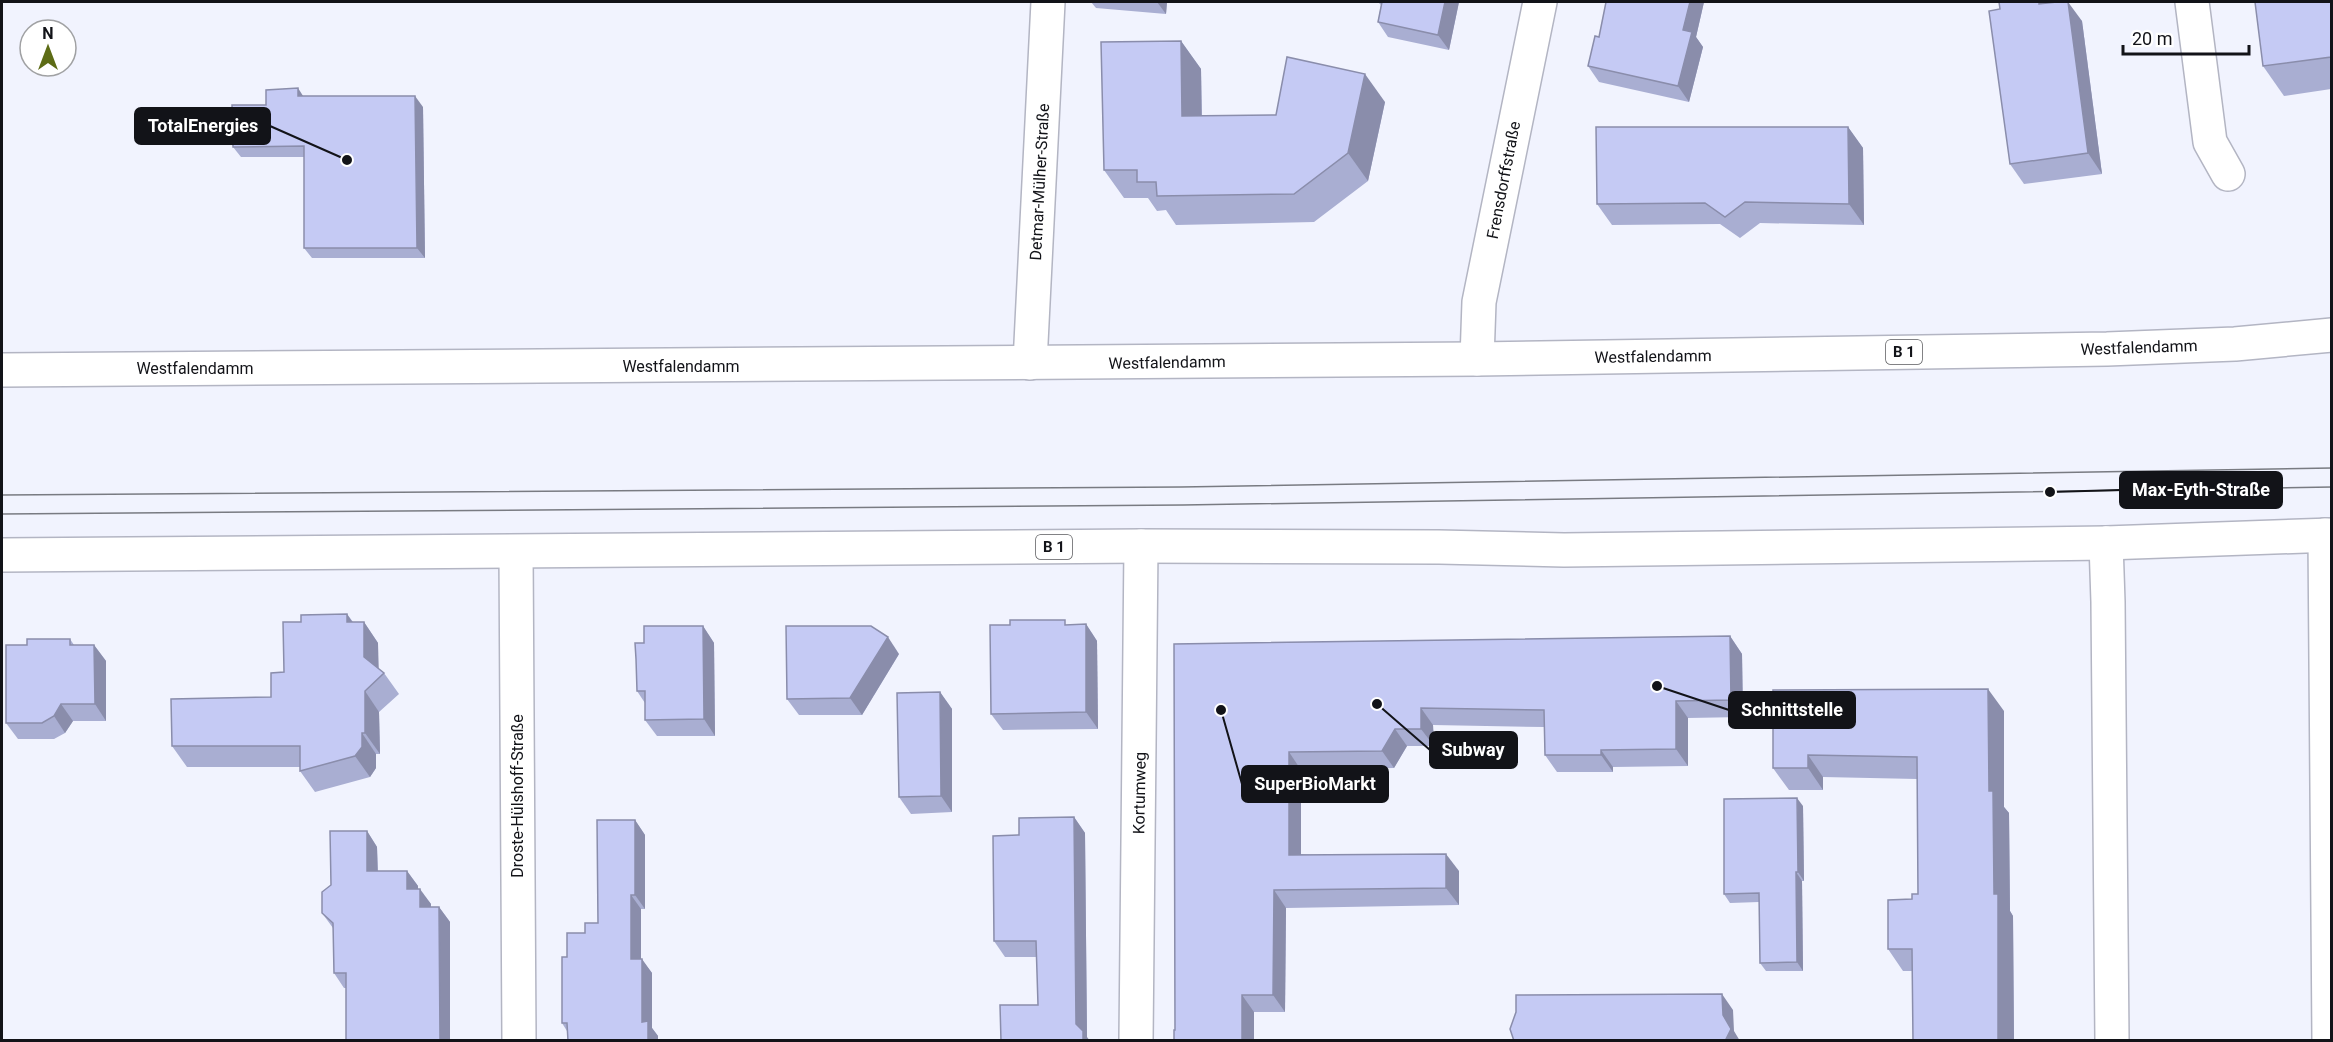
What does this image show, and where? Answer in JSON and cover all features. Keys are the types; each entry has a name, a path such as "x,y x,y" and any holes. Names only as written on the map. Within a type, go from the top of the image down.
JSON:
{"main road":[{"name":"Detmar-Mülher-Straße","path":"1030,363 1048,2"},
{"name":"Frensdorffstraße","path":"1477,359 1478,308 1540,2"},
{"path":"2192,2 2211,142 2228,174"},
{"name":"Westfalendamm","path":"2,370 1477,359 2107,349 2235,344 2331,335"},
{"path":"2328,535 2329,1041"},
{"name":"B 1","path":"2,555 1142,546 1576,550 2106,543 2328,535"},
{"path":"2106,543 2112,1041"},
{"name":"Kortumweg","path":"1136,1041 1142,546"},
{"name":"Droste-Hülshoff-Straße","path":"516,552 519,1041"}],"building":[{"path":"1382,2 1445,2 1438,35 1378,22"},
{"path":"1606,2 1690,2 1683,30 1692,32 1678,86 1588,66 1595,36 1599,37"},
{"path":"1999,2 2039,2 2039,4 2068,2 2088,153 2010,164 1989,11 2000,9"},
{"path":"2255,2 2331,2 2331,57 2263,66"},
{"path":"1181,41 1182,116 1276,115 1287,57 1365,74 1348,153 1294,194 1157,196 1156,182 1137,182 1137,170 1104,170 1101,42"},
{"path":"298,88 298,96 415,96 417,248 304,248 304,146 233,147 232,105 266,105 266,90"},
{"path":"1596,127 1848,127 1849,204 1745,202 1725,217 1705,203 1597,204"},
{"path":"347,614 347,622 364,622 364,657 384,673 365,691 365,733 362,733 362,747 355,756 300,771 300,746 172,746 171,699 271,697 271,673 284,672 283,622 301,622 301,615"},
{"path":"1010,620 1065,620 1065,625 1086,624 1086,712 991,714 990,625 1010,625"},
{"path":"644,626 703,626 704,719 645,720 645,691 637,691 635,643 644,643"},
{"path":"786,626 871,626 888,637 850,698 787,699"},
{"path":"1730,636 1731,700 1676,701 1676,749 1601,750 1601,755 1545,755 1544,710 1421,708 1421,729 1395,729 1382,751 1289,752 1289,855 1446,854 1446,888 1274,890 1273,995 1242,995 1242,1041 1174,1041 1174,644"},
{"path":"27,639 70,639 70,645 94,645 95,704 61,704 54,716 42,723 6,723 6,645 27,645"},
{"path":"1988,689 1989,791 1993,791 1994,894 1998,894 1998,1041 1913,1041 1912,949 1888,949 1888,900 1912,899 1912,894 1918,894 1917,757 1808,755 1808,768 1773,768 1773,690"},
{"path":"940,692 941,796 899,797 897,693"},
{"path":"1797,798 1797,962 1760,963 1759,893 1724,894 1724,799"},
{"path":"1074,817 1076,1024 1083,1031 1083,1041 1001,1041 1000,1005 1038,1005 1036,941 994,941 993,836 1019,835 1019,818"},
{"path":"597,820 635,820 635,895 631,895 631,959 642,959 642,1022 648,1021 648,1041 568,1041 567,1023 562,1023 562,957 567,957 567,933 585,933 585,923 598,923"},
{"path":"330,831 367,831 367,871 407,871 407,889 420,889 420,907 439,907 440,1041 346,1041 346,973 334,973 333,923 322,913 322,892 331,885"},
{"path":"1722,994 1723,1015 1731,1029 1725,1041 1514,1041 1510,1029 1516,1012 1516,995"}],"tram line":[{"path":"2,495 1181,487 2332,468"},
{"path":"2,514 1183,505 2332,487"}],"place":[{"name":"TotalEnergies","path":"347,160"},
{"name":"Max-Eyth-Straße","path":"2050,492"},
{"name":"Schnittstelle","path":"1657,686"},
{"name":"Subway","path":"1377,704"},
{"name":"SuperBioMarkt","path":"1221,710"}]}
